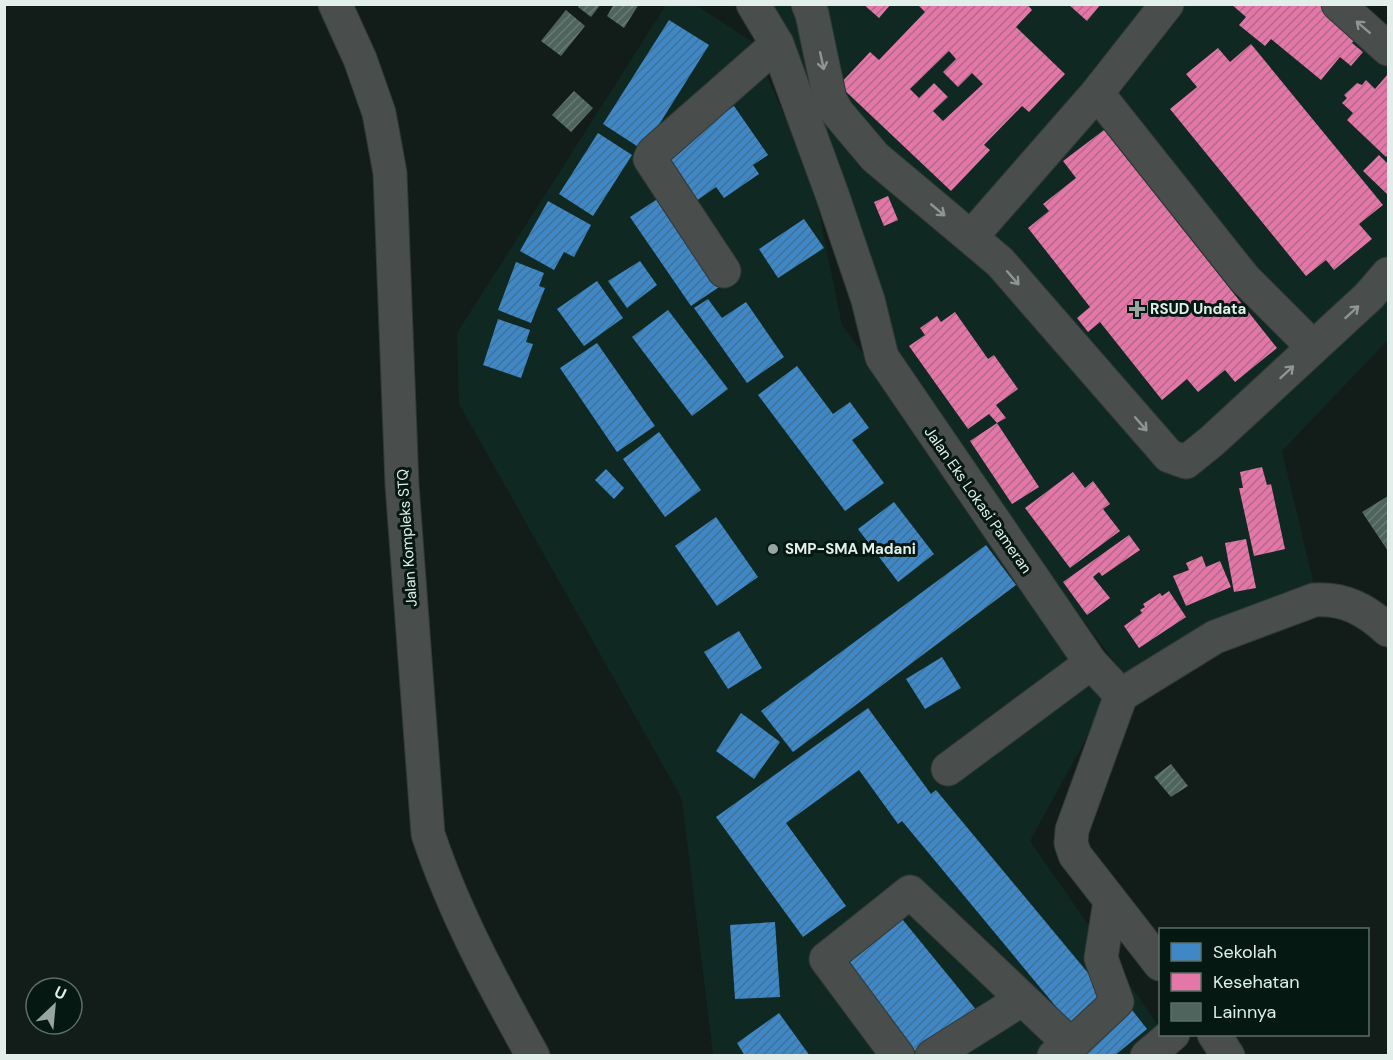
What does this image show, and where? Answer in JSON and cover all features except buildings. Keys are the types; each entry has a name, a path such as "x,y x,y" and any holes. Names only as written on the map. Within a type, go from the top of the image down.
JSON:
{"street":[{"name":"Jalan Kompleks STQ","path":"335,4 360,59 379,113 390,173 402,485 428,834 442,876 484,968 533,1056"},
{"name":"Jalan Eks Lokasi Pameran","path":"753,4 777,44 836,204 868,300 882,357 1091,663 1121,695"},
{"path":"808,4 830,99 837,112 875,157 1000,262 1169,456 1186,462 1212,441 1369,296 1389,274"},
{"path":"971,237 1097,93 1167,4"},
{"path":"1338,4 1389,49"},
{"path":"724,271 650,159 653,153 777,44"},
{"path":"1097,93 1244,278 1313,347"},
{"path":"1159,962 1075,855 1071,843 1072,830 1121,695 1215,637 1314,600 1330,599 1349,603 1372,615 1389,630"},
{"path":"948,769 1091,663"},
{"path":"898,1056 826,959 910,892 1021,1000 1062,1050 1117,1002 1101,958 1110,901"},
{"path":"932,1056 1021,1000"},
{"path":"1147,1056 1172,1036"},
{"path":"1215,1036 1228,1056"}],"shaded area":[{"name":"SMP-SMA Madani","path":"666,5 696,5 751,41 811,174 842,325 1110,695 1030,841 1159,1029 1128,1055 713,1055 682,799 459,404 457,333"},
{"name":"RSUD Undata","path":"761,5 1349,5 1388,43 1388,340 1282,451 1316,593 1215,626 1123,673 1016,531 902,362 877,279"}],"place":[{"name":"RSUD Undata","path":"1137,309"},
{"name":"SMP-SMA Madani","path":"773,549"}]}
